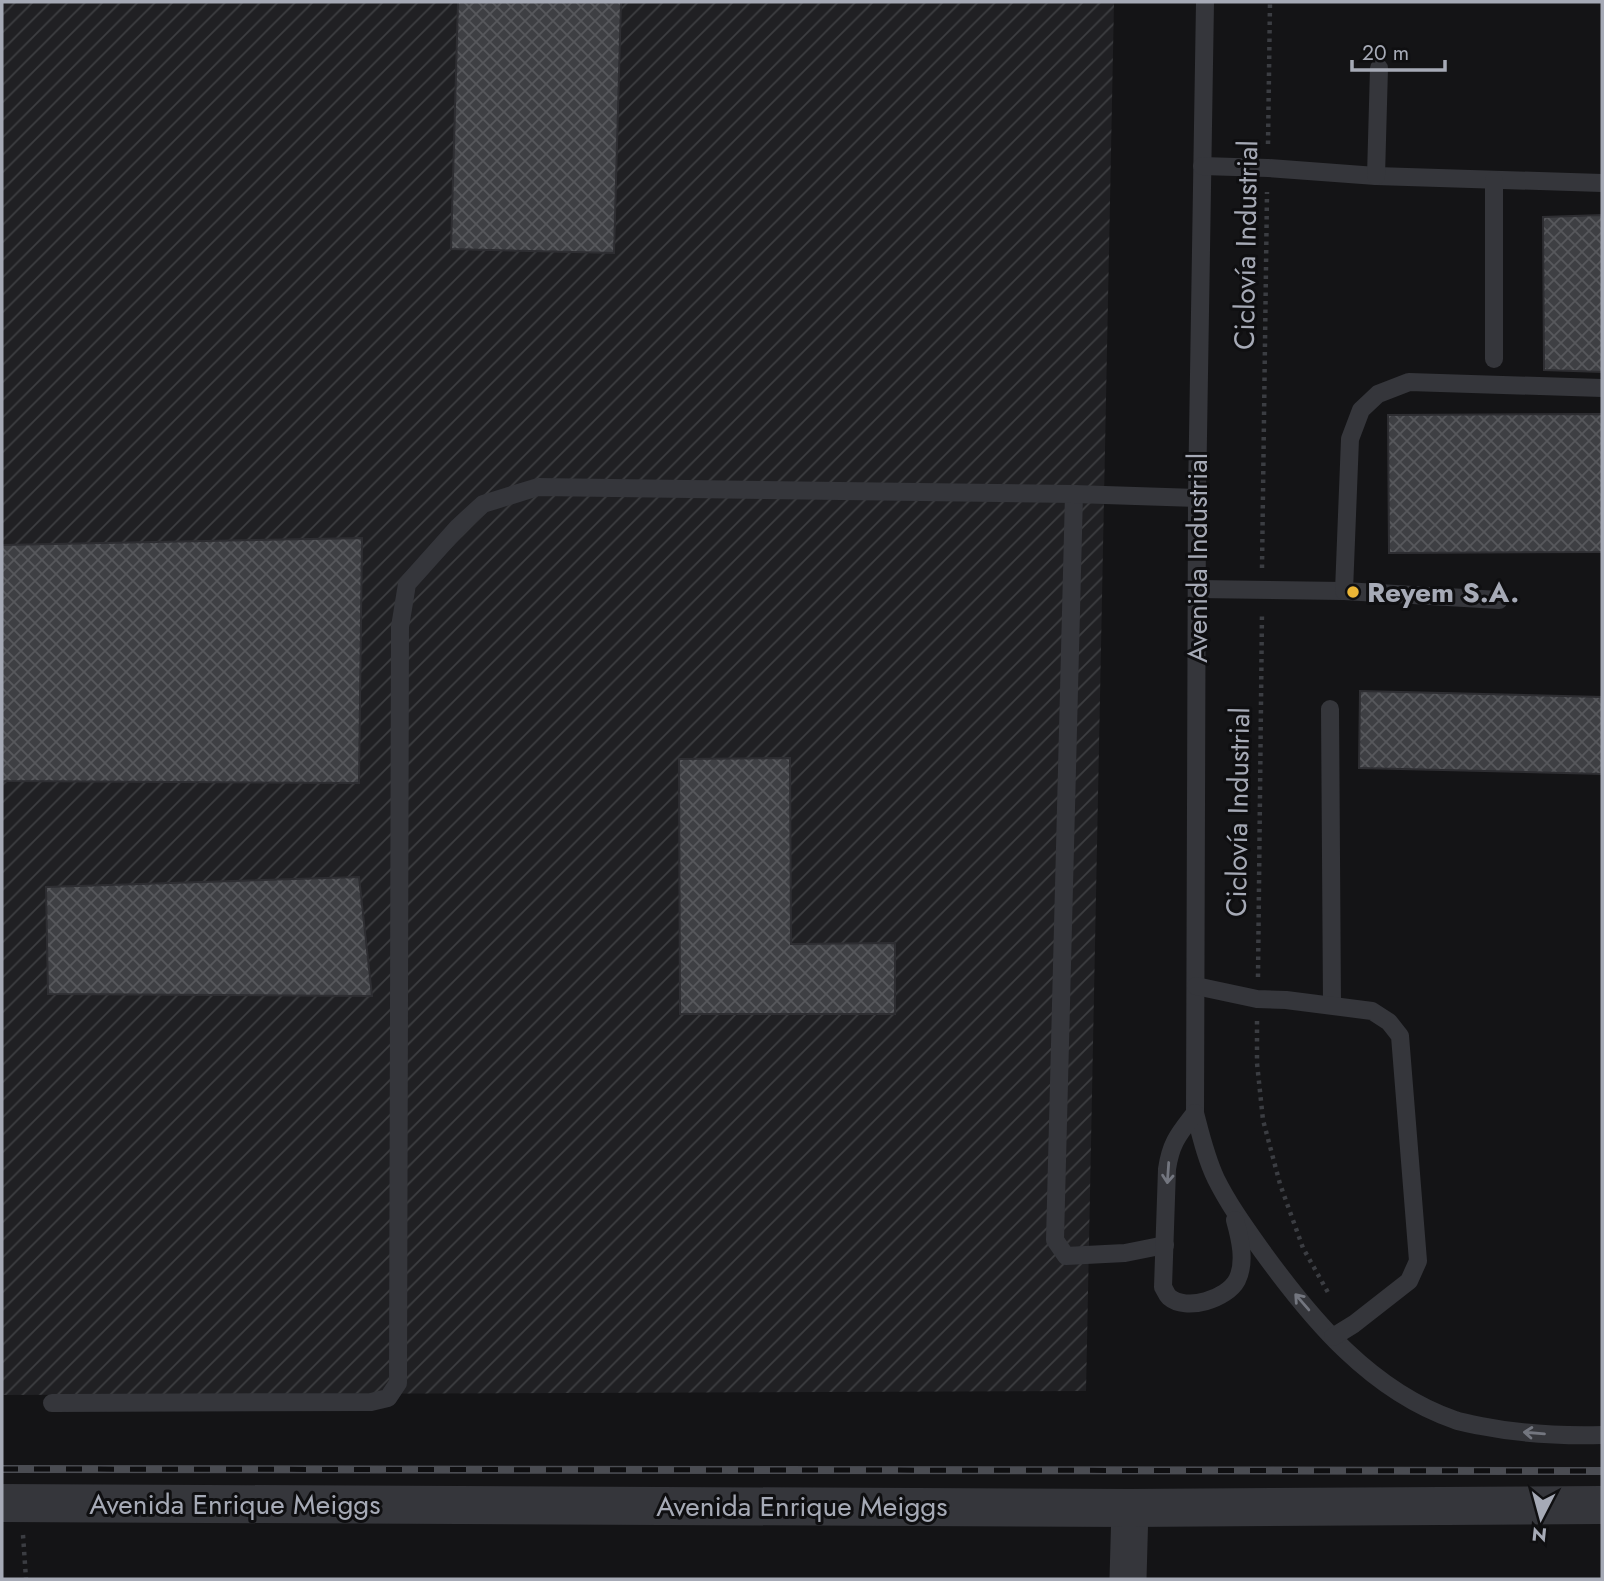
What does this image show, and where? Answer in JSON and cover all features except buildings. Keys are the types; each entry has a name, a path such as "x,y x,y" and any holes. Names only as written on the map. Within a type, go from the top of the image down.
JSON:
{"street":[{"name":"Avenida Enrique Meiggs","path":"11,1503 1130,1508 1602,1506"},
{"path":"1128,1579 1130,1508"}],"lane":[{"name":"Avenida Industrial","path":"1205,2 1197,498 1195,1113 1203,1147 1230,1206"},
{"path":"1376,176 1379,68"},
{"path":"1202,166 1376,176 1602,183"},
{"path":"1494,180 1494,359"},
{"path":"1344,591 1350,439 1361,410 1378,394 1409,382 1602,388"},
{"path":"52,1403 371,1402 388,1398 398,1383 400,627 407,584 458,527 483,504 538,487 1197,498"},
{"path":"1074,494 1055,1240 1066,1256 1125,1253 1164,1245"},
{"path":"1197,589 1344,591 1500,600"},
{"path":"1329,709 1332,1005"},
{"path":"1196,986 1257,999 1372,1011 1389,1022 1400,1036 1419,1261 1409,1282 1333,1337"},
{"path":"1195,1113 1175,1139 1167,1169 1163,1287 1169,1297 1183,1303 1217,1298 1229,1290 1238,1278 1242,1258 1240,1237 1230,1206"},
{"path":"1230,1206 1292,1290 1352,1358 1378,1379 1412,1400 1455,1421 1503,1430 1566,1436 1602,1436"}],"path":[{"name":"Ciclovía Industrial","path":"1270,2 1256,1063 1263,1120 1280,1184 1303,1248 1338,1308 1354,1324"},
{"path":"11,1503 26,1579"}],"shaded area":[{"path":"2,2 1114,2 1086,1391 2,1395"}],"railway":[{"path":"2,1469 1602,1471"}],"place":[{"name":"Reyem S.A.","path":"1353,592"}]}
